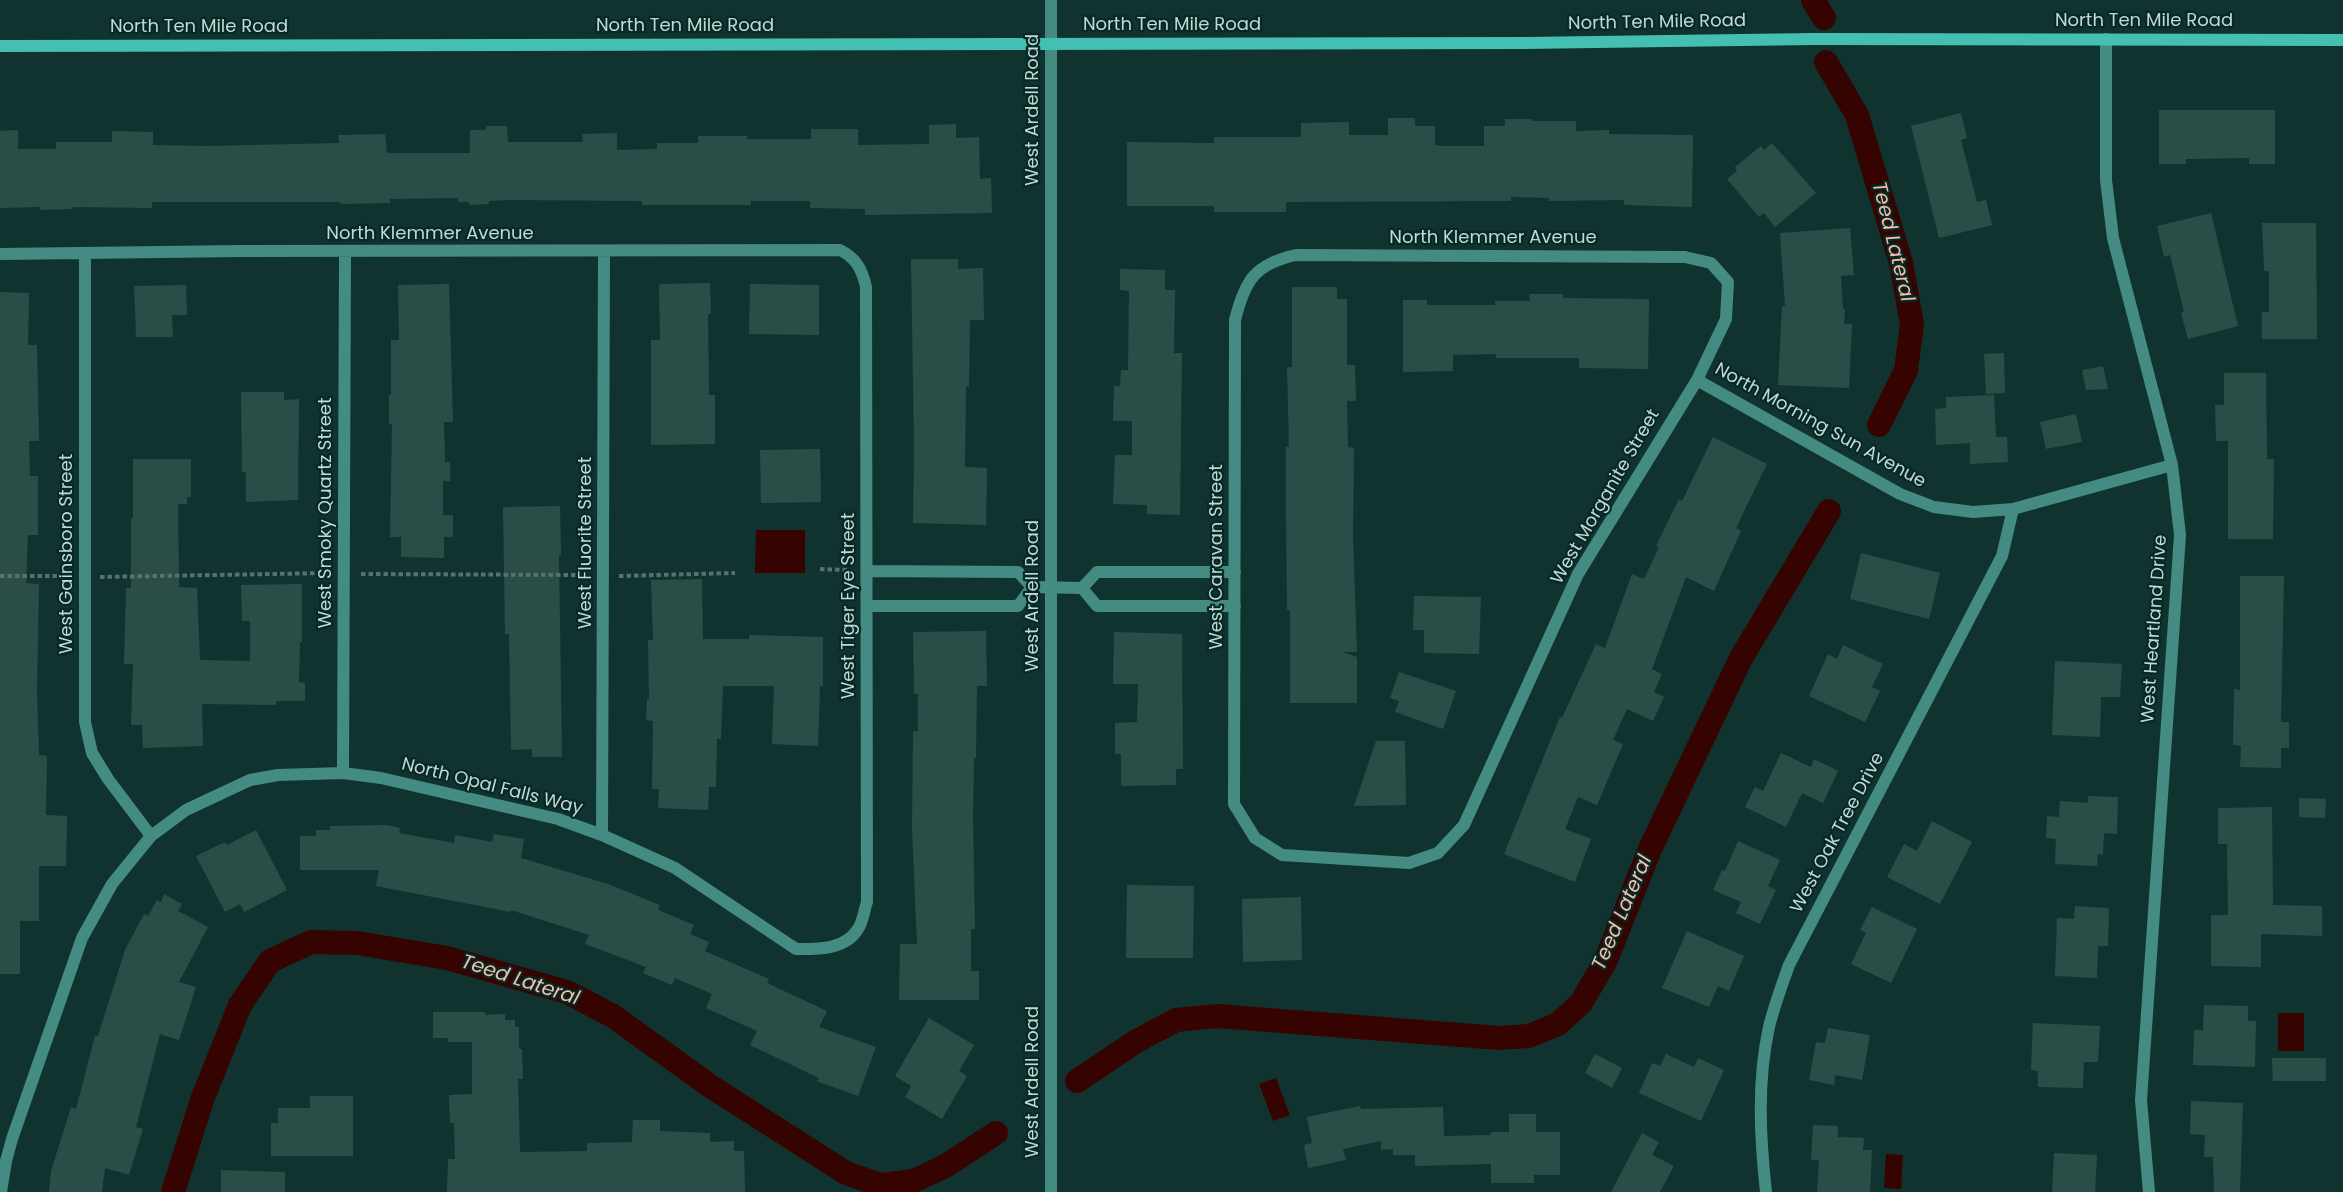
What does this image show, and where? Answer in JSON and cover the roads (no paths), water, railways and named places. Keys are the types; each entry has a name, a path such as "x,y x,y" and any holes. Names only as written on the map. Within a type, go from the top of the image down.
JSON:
{"main road":[{"name":"North Ten Mile Road","path":"0,46 2343,40"}],"street":[{"name":"West Ardell Road","path":"1051,0 1051,1192"},
{"name":"West Heartland Drive","path":"2106,39 2106,180 2114,238 2172,465 2180,535 2141,1100 2149,1192"},
{"name":"North Klemmer Avenue","path":"0,254 840,250 856,261"},
{"name":"West Fluorite Street","path":"602,835 604,251"},
{"name":"West Gainsboro Street","path":"85,253 85,722 92,753 108,779 151,836"},
{"name":"West Smoky Quartz Street","path":"343,773 345,253"},
{"name":"North Klemmer Avenue","path":"1253,274 1274,260 1296,255 1685,257 1711,263 1728,282"},
{"name":"West Tiger Eye Street","path":"842,944 858,930 867,902 866,286 863,273 856,261"},
{"name":"West Caravan Street","path":"1253,274 1241,296 1235,320 1234,804 1255,838"},
{"name":"West Morganite Street","path":"1255,838 1281,855 1410,863 1438,853 1464,825 1578,574 1696,380 1726,319 1728,282"},
{"name":"North Morning Sun Avenue","path":"1696,380 1900,494 1934,507 1974,512 2013,509 2172,465"},
{"name":"West Oak Tree Drive","path":"1766,1192 1760,1138 1762,1081 1769,1027 1789,965 2002,556 2013,509"},
{"path":"867,571 1018,572 1032,587 1082,588 1097,606 1235,606"},
{"path":"1082,588 1097,572 1235,572"},
{"path":"868,606 1018,606 1032,587"},
{"name":"North Opal Falls Way","path":"1,1192 12,1139 82,938 112,884 151,836 186,810 250,780 278,775 343,773 381,778 558,819 602,835 675,868 796,949 819,949 842,944"}],"waterway":[{"name":"Teed Lateral","path":"1813,0 1824,18"},
{"name":"Teed Lateral","path":"1826,62 1857,115 1901,263 1912,324 1906,370 1879,425"},
{"name":"Teed Lateral","path":"1077,1081 1135,1042 1176,1020 1217,1016 1499,1038 1529,1036 1558,1024 1581,1003 1606,960 1650,849 1741,658 1829,511"},
{"name":"Teed Lateral","path":"173,1192 202,1100 240,1005 270,961 311,942 357,943 447,958 567,992 613,1016 710,1086 846,1173 881,1185 914,1181 947,1165 996,1133"}]}
